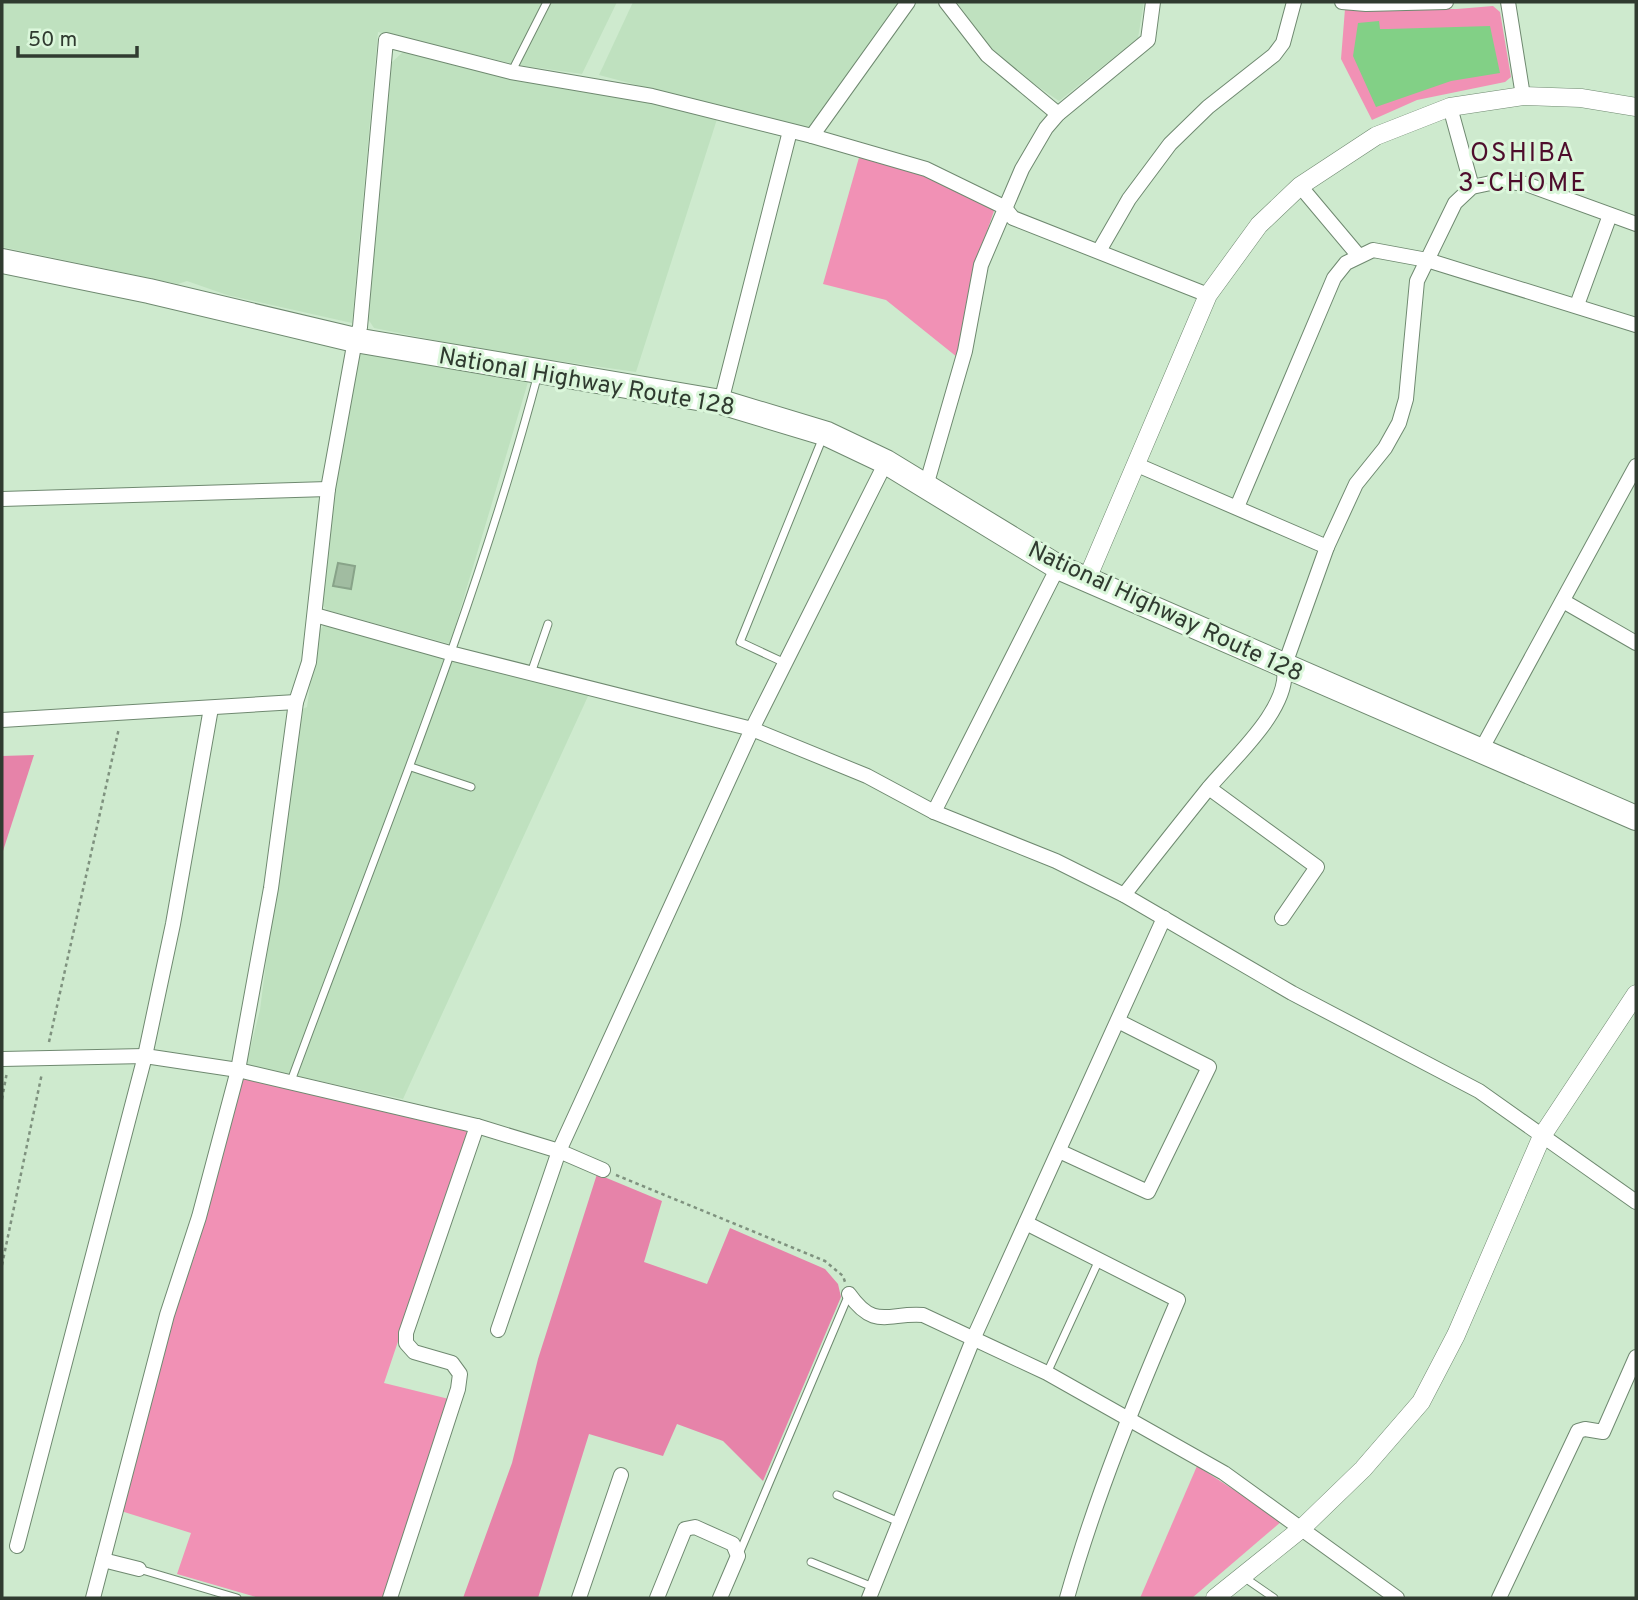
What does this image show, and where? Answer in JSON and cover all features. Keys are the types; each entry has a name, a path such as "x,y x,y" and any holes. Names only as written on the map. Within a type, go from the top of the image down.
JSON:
{"highway":[{"name":"National Highway Route 128","path":"2,261 149,291 355,340 721,402 824,433 886,462 1058,567 1636,818"}],"street":[{"path":"812,136 908,2"},
{"path":"946,2 987,55 1058,114"},
{"path":"926,486 964,351 981,265 1004,207 1022,169 1058,114 1140,50 1148,40 1153,2"},
{"path":"1099,251 1129,200 1170,144 1208,107 1279,49 1294,2"},
{"path":"1342,2 1446,2"},
{"path":"1508,2 1523,96"},
{"path":"93,1598 167,1315 199,1217 238,1070 271,888 296,702 309,662 328,489 355,340 360,327 386,40 512,72 652,96 812,136 926,169 1004,207 1013,218 1208,295"},
{"path":"1087,579 1208,295 1259,225 1300,186 1376,136 1450,107 1523,96 1581,98 1636,107"},
{"path":"1450,107 1472,187"},
{"path":"721,402 790,131"},
{"path":"1124,895 1209,788 1250,743 1276,703 1286,677 1284,667 1327,547 1356,484 1385,448 1399,423 1406,399 1417,281 1455,203 1472,187 1500,181 1526,184 1636,224"},
{"path":"1300,186 1358,255"},
{"path":"1577,305 1610,215"},
{"path":"1237,507 1334,278 1358,255 1373,250 1427,260 1577,305 1636,326"},
{"path":"498,1329 559,1152 752,729 886,462"},
{"path":"1135,464 1327,547"},
{"path":"1480,750 1636,466"},
{"path":"2,499 328,489"},
{"path":"934,812 1058,567"},
{"path":"1563,601 1636,643"},
{"path":"314,615 450,653 752,729 867,776 934,812 1056,861 1124,895 1292,993 1479,1091 1636,1202"},
{"path":"2,720 296,702"},
{"path":"17,1546 145,1056 173,924 211,708"},
{"path":"1209,788 1317,867 1282,918"},
{"path":"871,1593 974,1337 1164,918"},
{"path":"1216,1598 1241,1575 1301,1529 1363,1469 1420,1402 1456,1335 1542,1136 1636,994"},
{"path":"1059,1151 1148,1192 1209,1067 1118,1021"},
{"path":"6,1058 145,1056 238,1070 477,1126 559,1152 603,1170"},
{"path":"390,1598 458,1389 460,1374 452,1363 414,1352 406,1343 405,1333 477,1126"},
{"path":"1026,1223 1178,1300 1127,1419 1083,1542 1067,1598"},
{"path":"849,1294 869,1314 890,1320 909,1314 923,1315 1047,1373 1224,1473 1397,1598"},
{"path":"1499,1598 1578,1431 1586,1429 1603,1432 1636,1357"},
{"path":"579,1598 621,1475"},
{"path":"657,1598 685,1529 695,1527 733,1544 738,1556 720,1598"},
{"path":"103,1560 139,1569"}],"lane":[{"path":"512,72 547,2"},
{"path":"291,1082 411,767 497,517 539,373"},
{"path":"785,663 740,642 824,433"},
{"path":"531,673 548,624"},
{"path":"411,767 471,787"},
{"path":"1047,1373 1099,1261"},
{"path":"738,1556 849,1294"},
{"path":"837,1495 899,1522"},
{"path":"811,1562 871,1593"},
{"path":"139,1569 237,1598"},
{"path":"1241,1575 1274,1598"}],"path":[{"path":"2,1265 122,713"},
{"path":"2,1099 6,1058"},
{"path":"603,1170 824,1261 843,1276 849,1294"}],"shaded area":[{"path":"2,2 617,2 582,74 518,65 378,32 352,323 227,295 187,281 178,284 2,247"},
{"path":"633,2 903,2 817,123 806,130 599,75"},
{"path":"957,2 1144,2 1138,38 1059,101 994,56"},
{"path":"1493,6 1500,12 1511,77 1505,82 1417,100 1372,120 1341,59 1345,9 1457,9"},
{"path":"1379,21 1380,29 1490,26 1500,73 1451,81 1376,107 1353,56 1358,23"},
{"path":"404,51 718,116 636,372 488,351 374,328 368,319 391,63"},
{"path":"860,154 927,173 995,208 974,269 957,357 886,300 823,284"},
{"path":"361,352 528,382 450,644 327,610 318,601 355,358"},
{"path":"324,625 589,694 403,1099 246,1065 260,1010 298,711 307,707 317,634"},
{"path":"34,755 2,854 2,756"},
{"path":"242,1077 466,1129 468,1134 384,1383 449,1399 383,1598 259,1598 177,1574 191,1533 121,1511 171,1315 195,1255"},
{"path":"597,1174 662,1201 644,1262 707,1284 730,1228 825,1269 838,1284 841,1297 763,1481 723,1441 677,1424 663,1456 589,1434 538,1598 463,1598 512,1463 538,1359"},
{"path":"1197,1466 1282,1521 1192,1598 1140,1598"}],"building":[{"path":"338,563 355,566 351,589 333,586"}],"district":[{"name":"OSHIBA 3-CHOME","path":"1523,167"}]}
